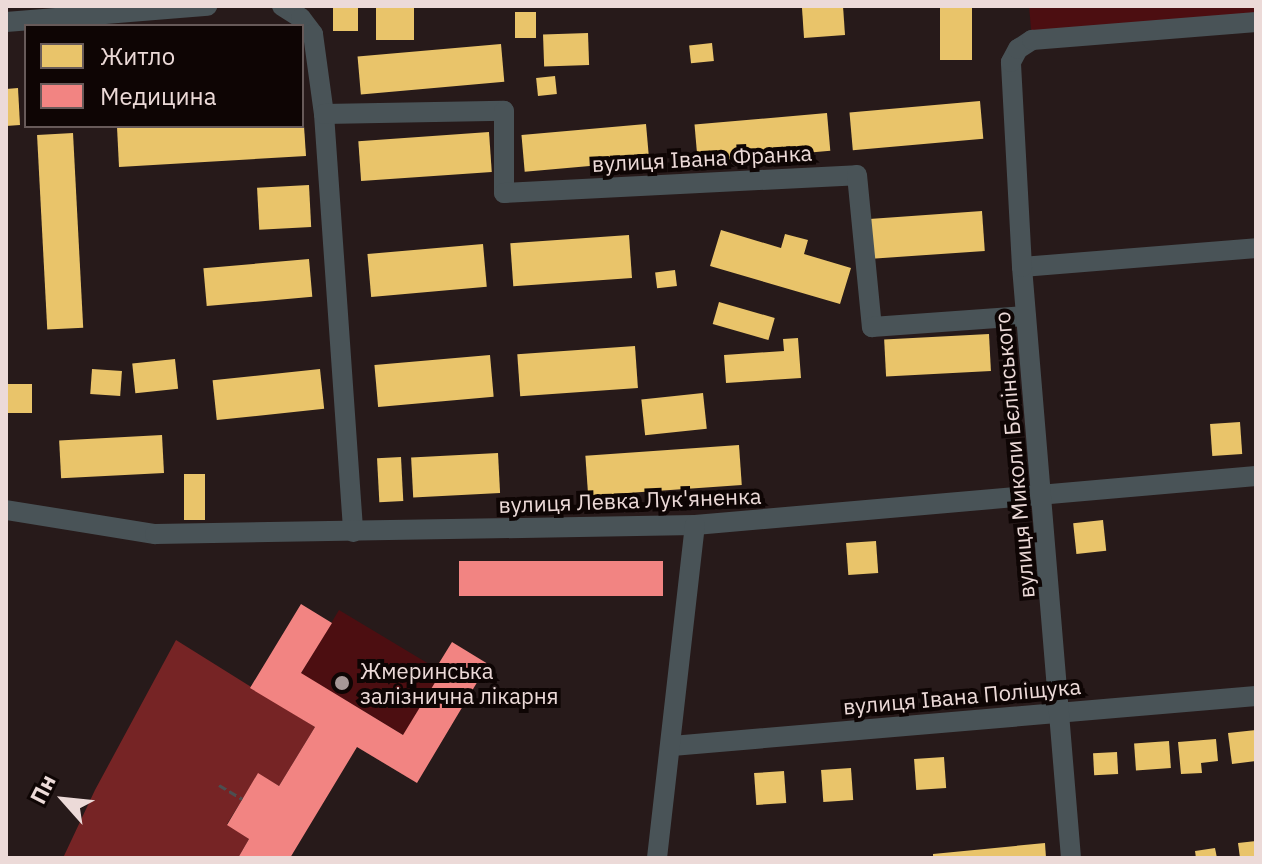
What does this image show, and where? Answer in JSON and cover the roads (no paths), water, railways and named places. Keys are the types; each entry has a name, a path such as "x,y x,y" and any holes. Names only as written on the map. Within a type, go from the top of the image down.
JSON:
{"street":[{"path":"6,22 207,6"},
{"path":"282,6 301,18 313,34 324,114 353,532"},
{"name":"вулиця Миколи Бєлінського","path":"1071,858 1022,267 1011,62 1018,49 1032,40 1256,22"},
{"name":"вулиця Івана Франка","path":"324,114 504,111 504,193 857,175 872,327 1026,316"},
{"path":"1022,267 1256,248"},
{"name":"вулиця Левка Лук'яненка","path":"6,510 155,534 695,525 1256,476"},
{"path":"657,858 695,525"},
{"name":"вулиця Івана Поліщука","path":"672,746 1256,696"}],"place":[{"name":"Жмеринська залізнична лікарня","path":"342,683"}]}
